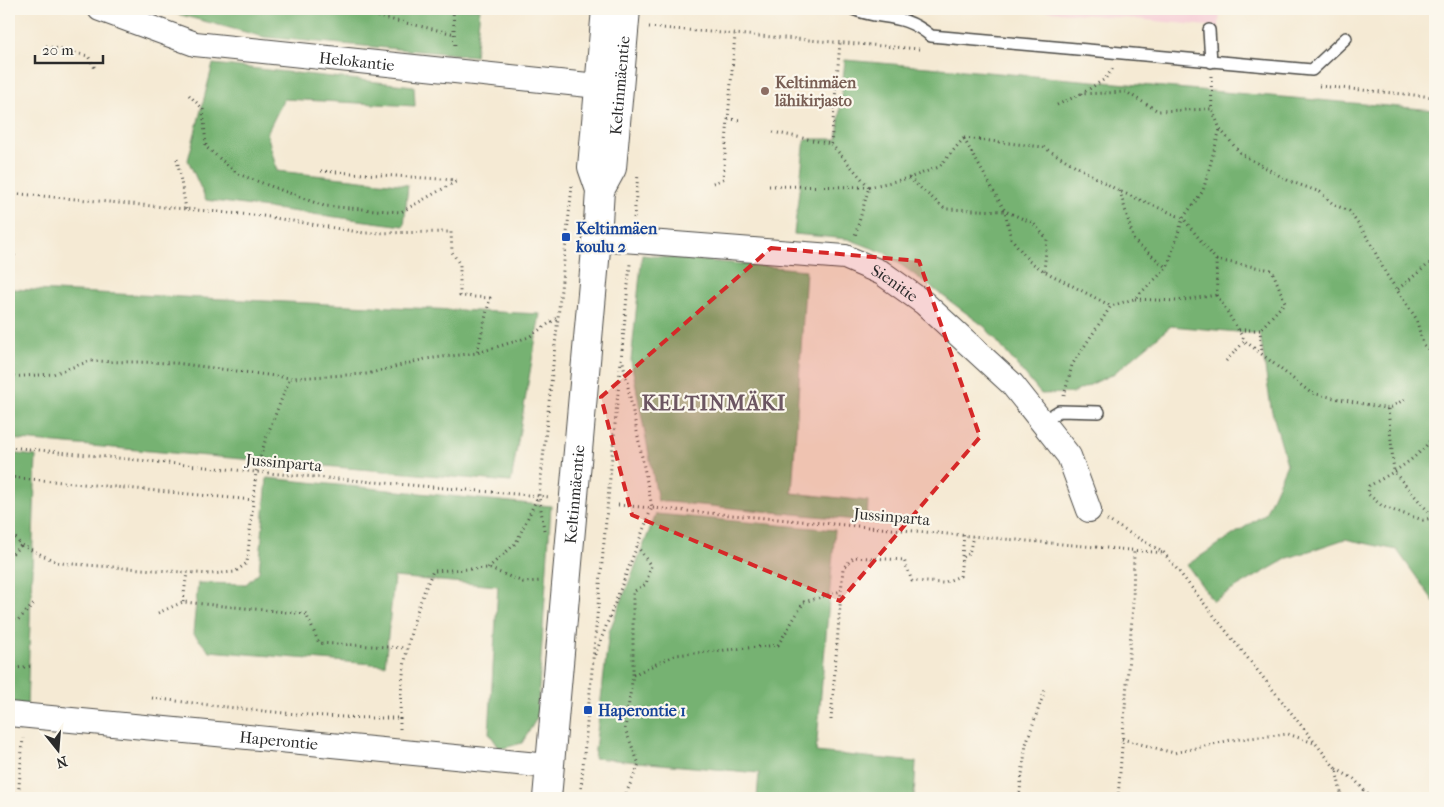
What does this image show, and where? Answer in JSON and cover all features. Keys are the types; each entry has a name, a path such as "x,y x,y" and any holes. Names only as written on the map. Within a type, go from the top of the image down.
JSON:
{"main road":[{"name":"Keltinmäentie","path":"547,798 598,238 600,190 612,168 606,9"},
{"name":"Keltinmäentie","path":"609,87 626,9"}],"street":[{"name":"Helokantie","path":"100,9 195,44 609,87"},
{"name":"Sienitie","path":"598,238 632,239 845,257 882,273 924,303 1012,384 1051,416 1090,510"},
{"name":"Haperontie","path":"9,714 549,766"}],"lane":[{"path":"853,9 901,18 921,28 930,36 1312,70 1346,38"},
{"path":"1209,30 1211,62"},
{"path":"1051,416 1100,412"}],"path":[{"path":"365,9 375,16 455,34"},
{"path":"453,9 455,34 454,70"},
{"path":"650,36 651,27"},
{"path":"714,183 723,178 735,35"},
{"path":"831,144 840,42"},
{"path":"901,48 906,43"},
{"path":"46,46 88,56 96,70"},
{"path":"1211,62 1212,109 1220,129 1241,154 1289,181 1320,192 1333,204 1349,211 1416,318 1423,344 1435,357"},
{"path":"1057,104 1081,94 1105,78 1113,67"},
{"path":"1081,94 1126,92 1158,111 1212,109"},
{"path":"189,95 203,108 206,147 238,174 324,206 401,212 457,180 321,171"},
{"path":"728,119 740,120"},
{"path":"1134,299 1167,268 1184,218 1203,191 1220,129"},
{"path":"773,132 831,144 869,187"},
{"path":"769,186 869,187 910,178 939,167 964,138"},
{"path":"964,138 1043,148 1119,190 1184,218 1216,260 1217,295 1245,341 1311,393 1388,409 1405,399"},
{"path":"964,138 1005,211 1011,238 1029,261 1044,271 1111,306"},
{"path":"177,159 186,209"},
{"path":"580,798 622,356 638,164"},
{"path":"488,568 516,543 539,496 572,178"},
{"path":"910,178 944,209 1005,211 1033,223 1047,239 1044,271"},
{"path":"845,257 859,230 869,187"},
{"path":"1119,190 1134,241 1167,268"},
{"path":"9,193 263,216 364,233 451,232 452,252 460,265 460,296 490,298 477,353"},
{"path":"9,264 16,252"},
{"path":"1398,289 1435,259"},
{"path":"1216,260 1272,270 1285,302 1260,330 1262,354"},
{"path":"1051,416 1072,365 1111,306 1134,299 1176,301 1217,295"},
{"path":"9,377 52,374 90,360 175,362 290,378 367,374 425,359 477,353 529,337 558,318"},
{"path":"1238,330 1260,330"},
{"path":"1226,361 1245,341"},
{"path":"593,658 652,508 622,356"},
{"path":"9,530 21,545 59,563 187,572 235,572 248,563 256,472 260,456 290,378"},
{"path":"1388,409 1394,472 1434,517 1423,520 1382,506 1368,494 1369,486 1394,472 1432,440 1435,433"},
{"name":"Jussinparta","path":"9,447 256,472 557,497"},
{"path":"9,477 253,500"},
{"name":"Jussinparta","path":"618,505 1164,553"},
{"path":"1090,510 1164,553 1336,769 1354,779 1371,798"},
{"path":"830,720 843,568 854,557 904,560 912,581 944,583 960,576 964,535"},
{"path":"962,557 969,554 973,536"},
{"path":"9,557 21,545"},
{"path":"624,798 639,764 625,729 633,674 633,592 646,584 651,566 637,546"},
{"path":"1118,798 1133,605 1134,550"},
{"path":"401,752 400,718 406,648 433,571 488,568 523,582 553,580 566,582"},
{"path":"183,602 187,572"},
{"path":"633,674 675,655 778,645 804,602 841,591"},
{"path":"9,622 18,620 36,602"},
{"path":"158,612 183,602 306,614 319,643 406,648"},
{"path":"9,669 32,666"},
{"path":"1019,798 1026,744 1045,690"},
{"path":"152,698 250,710 400,718"},
{"path":"18,798 23,733"},
{"path":"1122,739 1174,753 1231,740 1288,734 1316,744"},
{"path":"1336,769 1342,798"},
{"path":"278,798 297,798"}],"highlighted area":[{"path":"771,248 919,261 980,437 840,601 632,515 601,397"}],"shaded area":[{"path":"1028,9 1220,9 1219,27"}],"green space":[{"path":"158,9 480,9 475,56 264,37"},
{"path":"845,60 1435,110 1435,603 1397,550 1345,539 1288,558 1213,601 1187,565 1265,514 1287,464 1271,408 1260,334 1171,326 1113,374 1073,393 1041,394 985,327 885,253 848,239 794,234 805,139 837,139"},
{"path":"213,64 414,86 415,106 284,99 267,133 277,171 408,185 404,226 206,200 188,160"},
{"path":"642,255 806,270 792,493 868,501 867,521 658,501 631,361"},
{"path":"12,289 540,314 511,482 9,439 9,339"},
{"path":"9,453 36,456 27,707 9,705"},
{"path":"267,478 551,506 537,718 522,743 500,749 489,733 498,586 394,577 385,665 209,651 193,633 198,583 246,584 259,572"},
{"path":"656,514 835,530 816,752 916,762 914,798 757,798 759,773 594,758 609,632"}],"place":[{"name":"Keltinmäen lähikirjasto","path":"765,91"},
{"name":"Keltinmäen koulu 2","path":"566,237"},
{"name":"Haperontie 1","path":"588,710"}],"district":[{"name":"KELTINMÄKI","path":"714,403"}]}
